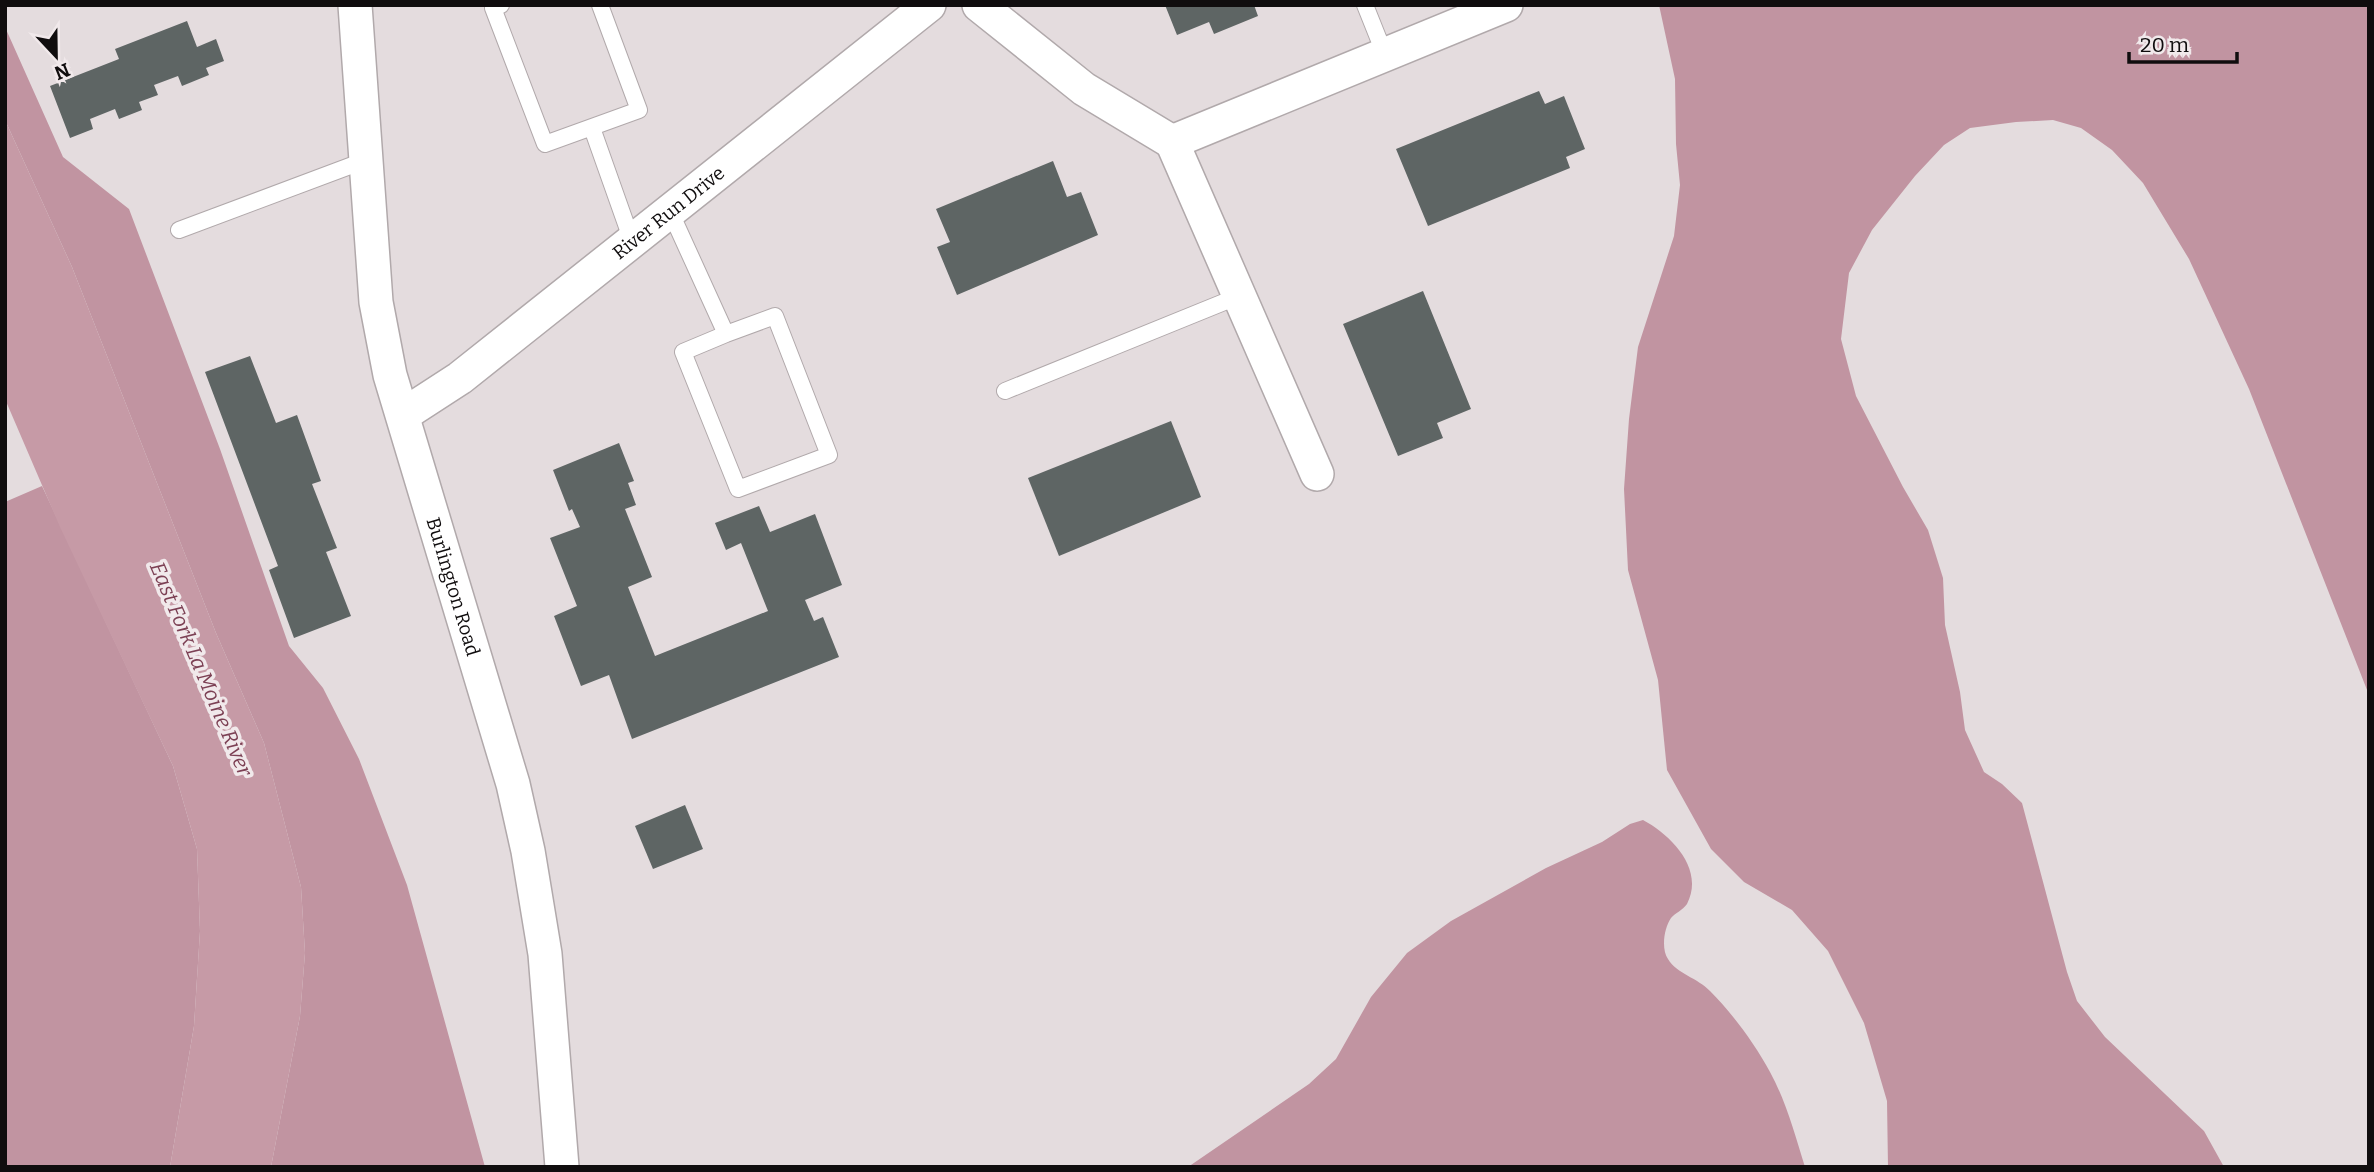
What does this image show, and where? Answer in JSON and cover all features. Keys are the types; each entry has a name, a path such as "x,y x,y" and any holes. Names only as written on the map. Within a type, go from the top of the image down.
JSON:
{"street":[{"name":"Burlington Road","path":"355,5 376,302 387,363 513,785 528,852 549,988 562,1167"},
{"name":"River Run Drive","path":"403,415 460,378 929,5"},
{"path":"979,5 1084,89 1172,142 1317,474"},
{"path":"1172,142 1506,5"}],"lane":[{"path":"501,5 493,8 545,144 639,110 600,5"},
{"path":"1365,5 1385,55"},
{"path":"592,128 632,241"},
{"path":"179,230 366,160"},
{"path":"670,211 726,334"},
{"path":"1005,391 1239,296"},
{"path":"775,316 829,456 738,489 682,352 726,334 775,316"}],"shaded area":[{"path":"1659,5 2369,5 2369,695 2249,389 2189,259 2143,183 2112,150 2081,128 2053,120 1970,128 1944,145 1915,176 1872,230 1849,273 1841,339 1856,396 1928,530 1943,578 1945,625 1960,692 1965,730 1984,772 2022,803 2077,1001 2105,1037 2204,1131 2224,1167 1888,1167 1887,1101 1864,1023 1828,951 1792,910 1744,882 1711,849 1667,770 1658,680 1628,570 1624,489 1638,347 1674,236 1680,185 1675,79"},
{"path":"5,27 63,157 129,209 220,449 289,646 323,688 359,759 407,885 485,1167 271,1167 300,1016 305,953 301,887 264,743 216,633 72,267 5,120"},
{"path":"42,486 173,766 197,849 200,931 194,1026 170,1167 5,1167 5,502"},
{"path":"1643,820 1674,844 1682,854 1692,878 1687,904 1671,918 1667,927 1664,939 1666,955 1672,964 1705,987 1718,1000 1757,1051 1781,1095 1805,1167 1188,1167 1309,1084 1336,1059 1371,997 1407,953 1451,921 1546,868 1602,842 1630,824"}],"water":[{"name":"East Fork La Moine River","path":"5,120 72,267 216,633 264,743 301,887 305,953 300,1016 271,1167 170,1167 194,1026 200,931 197,849 173,766 60,527 5,399"}],"building":[{"path":"1165,5 1254,5 1258,16 1214,34 1209,22 1177,35"},
{"path":"187,21 197,47 216,39 224,61 206,68 209,75 182,86 178,76 154,85 158,95 139,102 142,110 119,119 115,109 90,119 93,129 70,138 50,86 119,59 115,49"},
{"path":"1539,91 1545,104 1564,96 1585,149 1566,157 1570,168 1428,226 1396,149"},
{"path":"1053,161 1067,197 1081,192 1098,235 957,295 937,247 950,242 936,209"},
{"path":"1423,291 1471,409 1437,423 1443,438 1398,456 1343,324"},
{"path":"250,356 276,423 297,415 321,481 312,484 337,548 326,552 351,616 294,638 269,570 278,566 205,372"},
{"path":"1171,421 1201,497 1059,556 1028,478"},
{"path":"619,443 634,481 628,483 636,505 625,509 652,577 628,587 655,656 768,611 741,543 726,550 715,523 759,506 770,532 815,514 842,585 805,600 814,621 823,617 839,657 632,739 609,675 581,686 554,616 577,606 550,538 580,527 572,509 569,511 553,470"},
{"path":"685,805 703,849 653,869 635,826"}]}
